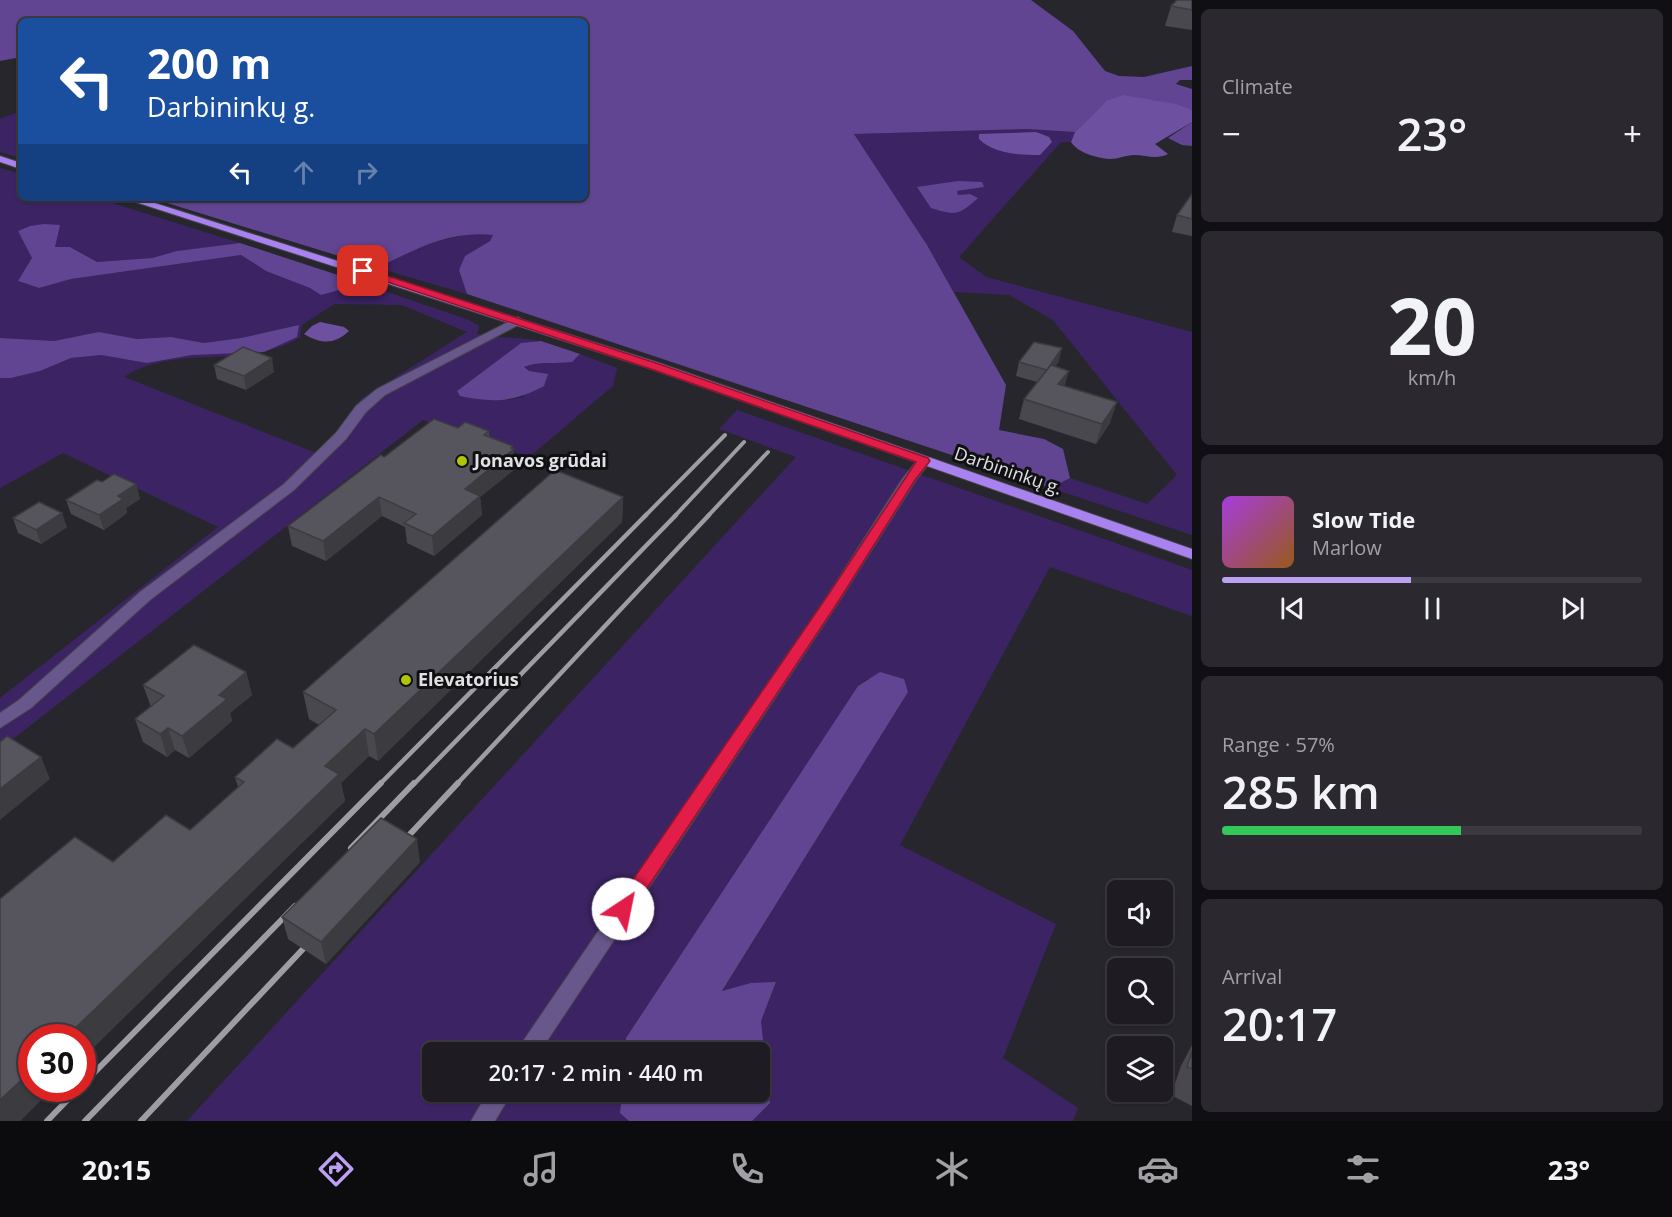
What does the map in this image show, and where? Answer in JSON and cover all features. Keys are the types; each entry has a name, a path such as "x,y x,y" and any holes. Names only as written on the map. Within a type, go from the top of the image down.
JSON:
{"main road":[{"path":"0,159 18,164"},
{"name":"Darbininkų g.","path":"138,201 666,370 1192,554"}],"street":[{"path":"0,722 25,704 145,596 289,487 341,436 361,409 381,392 518,321"},
{"path":"533,1042 924,461"},
{"path":"483,1121 495,1102"}],"shaded area":[{"path":"0,0 1031,0 1073,31 1105,71 1119,76 1144,77 1192,66 1192,80 1180,80 1176,84 1192,89 1192,110 1153,100 1106,101 1075,132 1027,129 854,134 927,245 1006,385 999,430 1044,439 1063,449 1070,478 1051,488 467,294 459,270 465,256 490,241 493,235 462,235 433,242 378,268 161,201 588,201 588,18 18,18 18,58 0,61"},
{"path":"1123,95 1176,104 1192,110 1192,122 1155,144 1168,154 1159,157 1134,155 1113,159 1094,156 1074,146 1071,142 1075,132 1106,101"},
{"path":"18,112 18,157 0,152 0,119"},
{"path":"1192,122 1192,146 1182,145 1168,138"},
{"path":"1027,129 1075,132 1071,142 1061,142 959,257 986,277 1192,332 1192,535 1051,488 1070,478 1147,504 1177,475 1053,320 1009,295 954,292 927,245 854,134","holes":["958,181 984,187 957,191 958,195 970,194 931,208"]},
{"path":"1036,132 1049,137 1052,142 1040,155 999,151 979,139 979,134"},
{"path":"0,168 18,173 18,201 106,201 240,243 177,251 152,258 97,262 70,247 54,247 59,225 30,226 18,231 32,258 19,282 39,288 71,279 241,255 266,271 310,288 321,295 349,285 347,278 469,320 479,326 477,334 541,341 521,343 457,391 460,396 507,400 523,397 547,374 523,368 540,364 572,362 580,354 617,368 613,386 529,457 423,420 0,749 0,698 218,527 63,453 0,488 0,378 11,378 40,371 71,358 101,355 147,363 192,355 299,325 241,338 204,343 171,337 137,339 99,332 54,341 0,338","holes":["334,304 402,305 467,332 361,399 319,454 124,377 145,367 167,361 258,353 279,347 300,337 302,325"]},
{"path":"958,181 982,182 984,187 957,191 958,195 970,194 978,198 961,211 952,213 931,208 917,187"},
{"path":"44,224 60,225 55,247 70,247 97,262 152,258 177,251 240,243 347,278 349,284 339,290 321,295 310,288 266,271 241,255 71,279 39,288 18,281 32,258 18,231"},
{"path":"473,233 494,235 490,241 465,256 459,270 467,294 378,268 423,245"},
{"path":"320,322 344,327 349,331 338,339 327,342 304,334"},
{"path":"299,325 297,337 264,352 192,355 147,363 101,355 71,358 40,371 11,378 0,378 0,338 54,341 99,332 137,339 171,337 204,343 241,338"},
{"path":"541,341 580,354 572,362 541,363 524,367 529,371 548,374 544,386 523,395 503,400 483,400 460,396 457,391 521,343"},
{"path":"737,410 1192,570 1192,616 1050,567 900,845 1056,924 1003,1058 1078,1108 1073,1121 752,1121 770,1103 770,1042 763,1042 761,1021 776,983 751,983 722,992 908,692 867,679 858,686 626,1038 626,1042 422,1042 422,1102 621,1102 620,1113 629,1121 187,1121 796,457 719,429"},
{"path":"880,672 904,679 908,692 722,991 751,983 776,982 761,1021 763,1042 626,1042 626,1038 858,686"},
{"path":"621,1102 770,1103 752,1121 629,1121 620,1113"}],"building":[{"path":"1177,0 1192,0 1192,10 1171,6"},
{"path":"1192,194 1192,219 1177,215"},
{"path":"1034,342 1062,348 1047,370 1019,362"},
{"path":"243,347 272,358 244,376 214,365"},
{"path":"1051,365 1069,371 1058,384 1117,402 1102,424 1024,399"},
{"path":"434,419 458,428 465,422 489,431 484,435 513,446 511,448 514,449 465,489 480,496 432,536 404,523 416,514 379,497 323,541 288,526 381,455 384,457"},
{"path":"555,470 623,497 374,734 365,729 325,766 339,774 80,1024 18,1024 18,1083 0,1100 0,899 75,837 113,862 166,815 190,830 244,782 235,777 277,739 293,748 336,710 303,692"},
{"path":"114,474 136,484 118,496 123,499 99,515 66,500 97,480 102,482"},
{"path":"39,502 62,513 36,530 13,518"},
{"path":"194,645 246,672 219,695 227,699 182,736 168,728 160,734 135,719 164,696 143,685"},
{"path":"7,736 41,757 0,789 0,742"},
{"path":"381,818 417,839 321,942 282,917"},
{"path":"1192,1051 1192,1069 1187,1067"}],"railway":[{"path":"644,517 725,435"},
{"path":"674,517 744,442"},
{"path":"707,517 768,452"},
{"path":"379,785 646,515"},
{"path":"413,785 676,515"},
{"path":"456,785 709,515"},
{"path":"96,1071 381,783"},
{"path":"351,848 414,783"},
{"path":"397,848 458,783"},
{"path":"85,1121 295,906"},
{"path":"141,1121 303,949"},
{"path":"47,1121 65,1102"}],"place":[{"name":"Jonavos grūdai","path":"462,461"},
{"name":"Elevatorius","path":"406,680"}],"route":[{"path":"363,271 655,366 924,461 910,478 833,598 623,909"}]}
